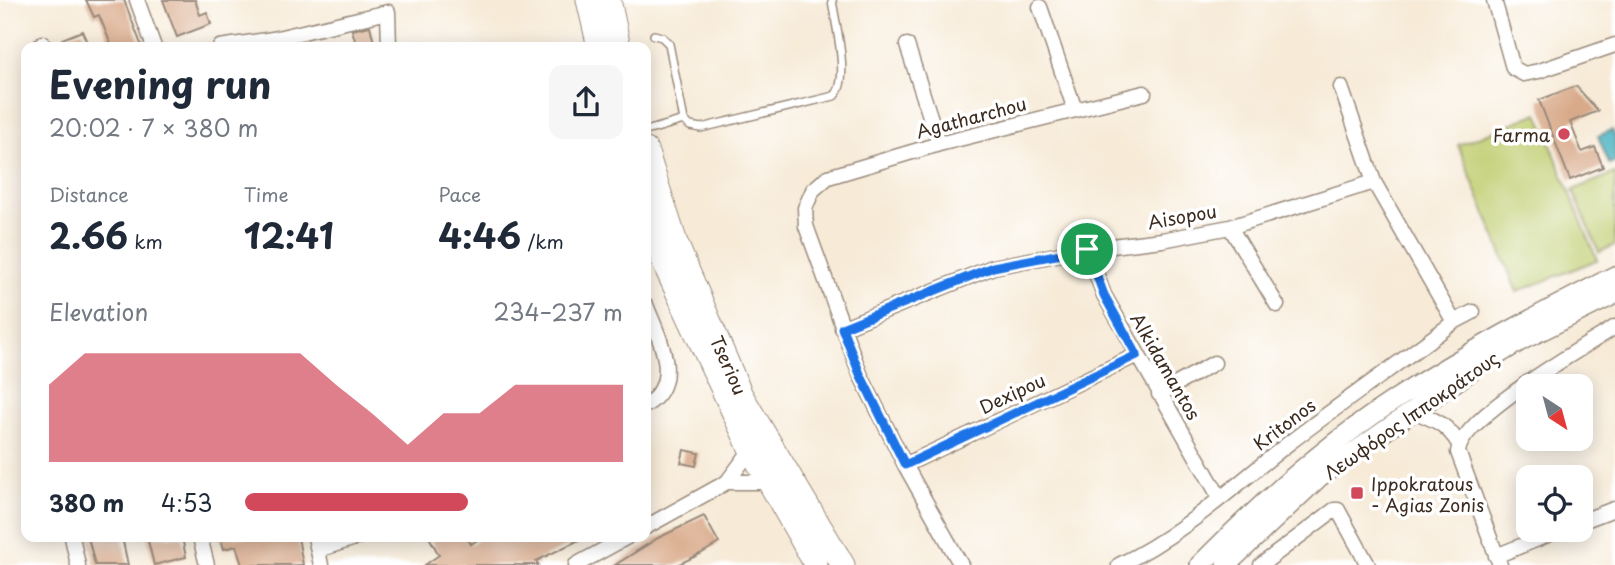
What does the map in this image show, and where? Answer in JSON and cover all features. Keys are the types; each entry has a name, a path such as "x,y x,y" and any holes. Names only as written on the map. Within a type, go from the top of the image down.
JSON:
{"main road":[{"path":"589,0 598,42"},
{"path":"609,0 619,42"},
{"name":"Tseriou","path":"651,166 676,243 741,395 843,565"},
{"name":"Tseriou","path":"651,228 666,268 751,450 816,565"},
{"name":"Λεωφόρος Ιπποκράτους","path":"1226,565 1320,477 1413,411 1520,341 1614,292"},
{"name":"Λεωφόρος Ιπποκράτους","path":"1200,565 1310,462 1394,400 1515,327 1614,292"}],"street":[{"path":"137,0 152,42"},
{"path":"1494,0 1513,68 1524,74 1615,45"},
{"path":"1040,7 1075,110"},
{"path":"278,42 388,12 388,42"},
{"path":"907,45 939,144"},
{"path":"1341,87 1374,182 1454,322"},
{"name":"Agatharchou","path":"842,328 806,226 805,208 813,190 828,177 939,144 1143,93"},
{"name":"Aisopou","path":"842,328 993,267 1087,249 1162,240 1230,227 1374,182"},
{"path":"1230,227 1277,305"},
{"name":"Alkidamantos","path":"1087,249 1104,295 1220,498"},
{"name":"Kritonos","path":"1119,565 1144,560 1289,444 1454,322 1473,313"},
{"path":"651,318 666,357 666,384 651,402"},
{"path":"1459,448 1474,426 1515,391 1615,327"},
{"path":"842,328 860,374 905,465 961,565"},
{"name":"Dexipou","path":"905,465 1137,355"},
{"path":"1160,394 1214,363"},
{"path":"1440,422 1442,391"},
{"path":"1413,411 1440,422 1450,430 1459,448 1498,560 1535,542"},
{"path":"651,524 727,482 751,450"},
{"path":"727,482 768,482"},
{"path":"1593,517 1614,509"},
{"path":"1261,565 1334,510 1341,512 1368,565"},
{"path":"73,542 78,565"},
{"path":"201,542 207,565"},
{"path":"576,565 609,542"},
{"path":"316,544 321,565"}],"lane":[{"path":"654,35 662,37 669,44 684,120 690,126 701,128 834,96 840,91 843,77 832,0"},
{"path":"651,130 684,120"}],"green space":[{"path":"1538,113 1597,260 1517,292 1458,145"},
{"path":"1615,173 1615,245 1599,252 1573,190"}],"water":[{"path":"1612,130 1615,137 1615,162 1609,164 1598,136"}],"building":[{"path":"86,0 124,0 140,42 110,42 99,15 94,17"},
{"path":"163,0 195,0 200,15 207,12 211,24 177,37"},
{"path":"370,26 374,42 356,42 352,30"},
{"path":"82,31 87,42 63,42 62,39"},
{"name":"Farma","path":"1576,86 1598,111 1570,122 1582,152 1595,147 1603,167 1570,180 1539,100"},
{"path":"684,450 699,453 696,466 681,463"},
{"path":"704,516 719,543 700,554 677,565 615,565 658,538"},
{"path":"89,542 123,542 128,565 95,565"},
{"path":"148,542 183,542 186,557 154,565"},
{"path":"222,542 299,542 303,565 242,565 236,546 224,549"},
{"path":"432,542 575,542 536,561 539,565 425,565 439,555"}],"place":[{"name":"Farma","path":"1564,134"},
{"name":"Ippokratous - Agias Zonis","path":"1357,493"}],"route":[{"path":"1087,249 1104,295 1137,355 905,465 860,374 842,328 993,267 1087,249"}]}
